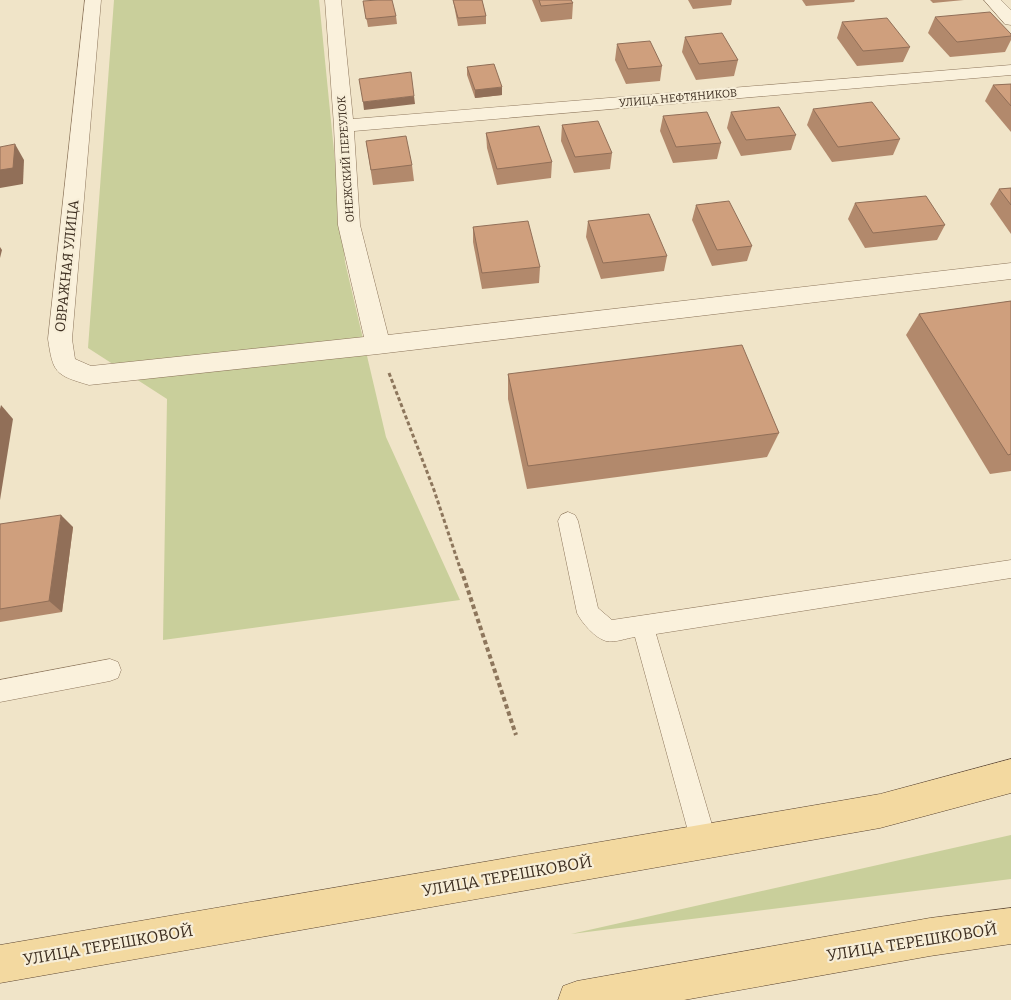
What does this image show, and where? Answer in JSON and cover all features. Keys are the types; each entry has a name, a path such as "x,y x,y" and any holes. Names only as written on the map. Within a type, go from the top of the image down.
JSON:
{"main road":[{"name":"УЛИЦА ТЕРЕШКОВОЙ","path":"0,964 880,811 1011,776"},
{"name":"УЛИЦА ТЕРЕШКОВОЙ","path":"578,1000 930,937 1011,926"}],"street":[{"name":"ОВРАЖНАЯ УЛИЦА","path":"93,0 60,339 64,364 89,376 378,345"},
{"name":"ОНЕЖСКИЙ ПЕРЕУЛОК","path":"333,0 344,126 349,225 378,345"},
{"path":"992,0 1011,20"},
{"name":"УЛИЦА НЕФТЯНИКОВ","path":"344,126 1011,70"},
{"path":"378,345 1011,271"}],"lane":[{"path":"568,521 588,613 608,632 1011,570"},
{"path":"643,626 704,842"},
{"path":"0,691 110,670"}],"path":[{"path":"378,345 434,490 516,736"}],"green space":[{"path":"114,0 319,0 345,262 386,437 460,600 163,640 167,399 88,348"},
{"path":"1011,835 1011,879 571,934"}],"building":[{"path":"392,0 396,16 366,19 363,1"},
{"path":"453,0 482,0 486,16 458,18"},
{"path":"539,0 571,0 573,3 541,6"},
{"path":"990,12 1011,36 957,42 935,17"},
{"path":"887,18 910,47 863,51 842,22"},
{"path":"722,33 738,60 699,64 685,37"},
{"path":"650,41 662,66 628,69 617,44"},
{"path":"494,64 502,87 475,90 467,67"},
{"path":"411,72 414,96 363,102 359,79"},
{"path":"1011,84 1011,106 993,85"},
{"path":"872,102 900,139 838,147 813,109"},
{"path":"779,107 796,135 746,140 731,112"},
{"path":"707,112 721,143 676,147 663,116"},
{"path":"598,121 612,153 575,157 562,125"},
{"path":"539,126 552,162 497,169 486,133"},
{"path":"406,136 412,165 371,170 366,141"},
{"path":"15,144 13,168 0,170 0,147"},
{"path":"1011,188 1011,205 999,189"},
{"path":"926,196 945,225 873,233 855,203"},
{"path":"729,201 752,246 717,250 696,205"},
{"path":"649,214 667,256 603,263 588,221"},
{"path":"528,221 540,267 482,273 473,227"},
{"path":"1011,301 1011,454 1008,455 919,314"},
{"path":"742,345 779,433 528,466 508,374"},
{"path":"61,515 49,601 0,609 0,524"}]}
